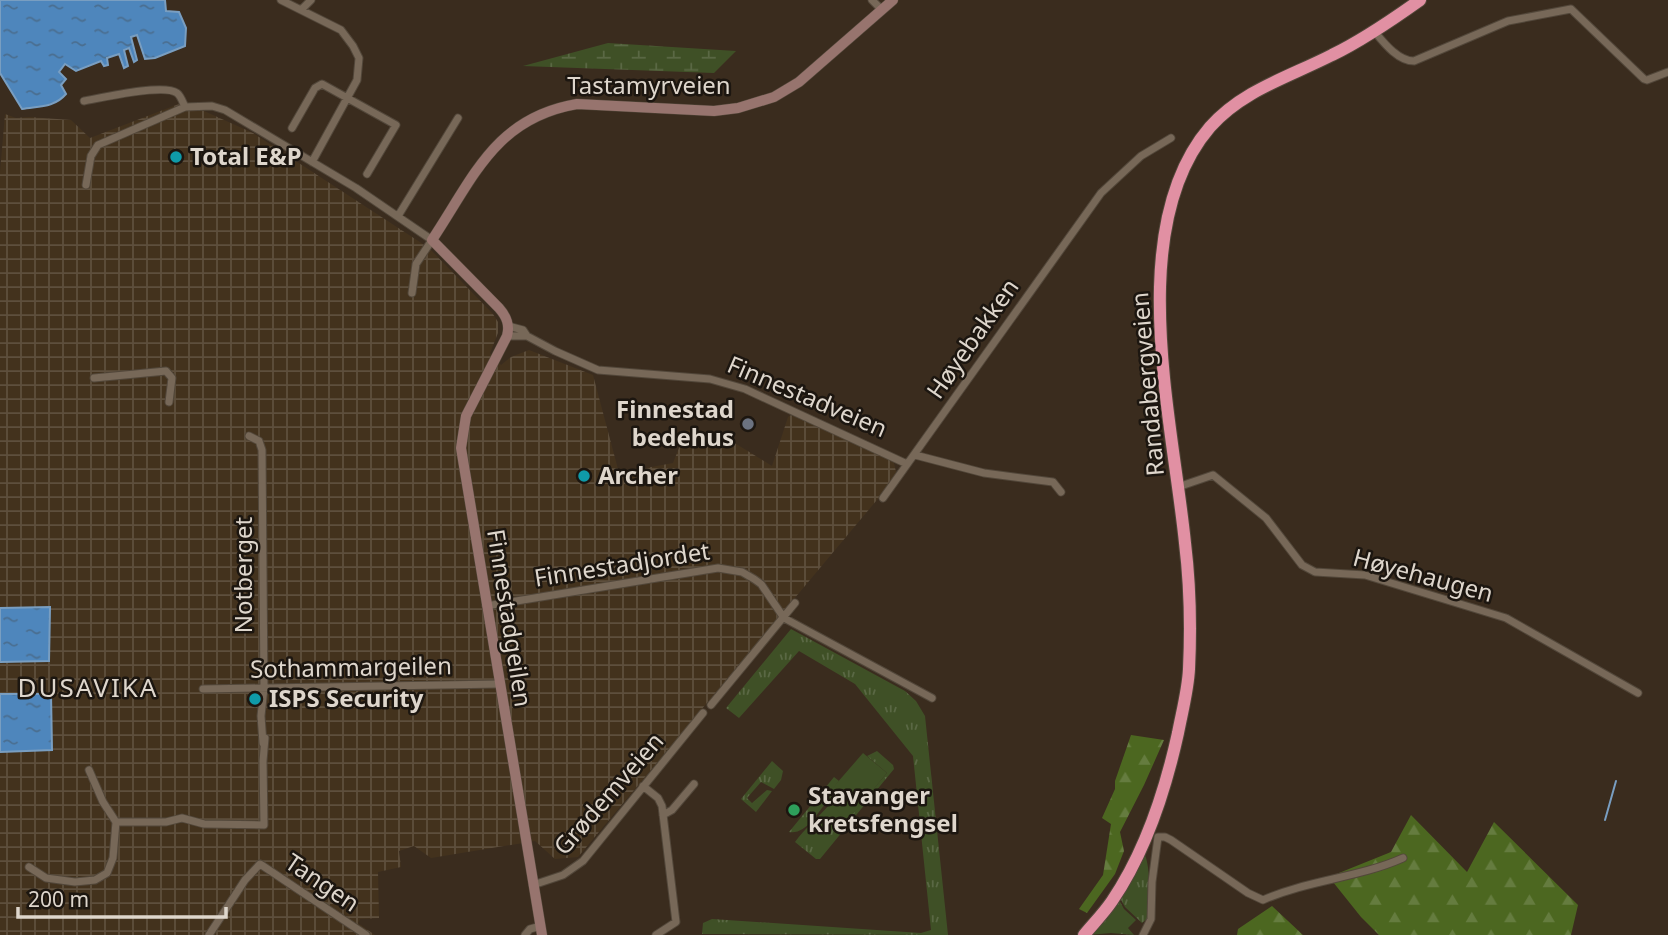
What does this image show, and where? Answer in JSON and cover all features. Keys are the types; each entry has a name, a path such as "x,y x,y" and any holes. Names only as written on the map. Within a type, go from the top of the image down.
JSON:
{"highway":[{"name":"Randabergveien","path":"1084,935 1112,900 1156,814 1167,779 1189,673 1188,569 1162,345 1160,290 1168,217 1183,170 1202,137 1236,103 1262,87 1348,47 1420,0"},
{"name":"Randabergveien","path":"1076,935 1114,883 1149,810 1177,721 1189,642"}],"main road":[{"name":"Tastamyrveien","path":"432,240 491,151 522,123 559,107 578,104 714,111 738,108 774,97 799,82 893,0"},
{"name":"Finnestadveien","path":"432,240 499,308 508,331"},
{"name":"Finnestadgeilen","path":"508,331 470,407 462,436 461,459 542,932"}],"street":[{"path":"281,0 341,30 357,53 359,71 312,162"},
{"path":"302,9 311,0"},
{"path":"872,0 882,10"},
{"path":"1374,31 1398,56 1414,61 1508,21 1571,9 1644,79 1668,72"},
{"path":"292,128 318,85 325,85 396,125 367,174"},
{"path":"84,101 131,91 170,90 178,94 185,107"},
{"path":"86,185 91,156 98,145 185,107 212,106 225,110 398,216 432,240 416,264 412,293"},
{"path":"398,216 458,118"},
{"name":"Høyebakken","path":"915,455 1101,193 1140,156 1171,138"},
{"name":"Finnestadveien","path":"508,331 523,330 527,336 597,370 710,379 745,390 907,464"},
{"path":"94,378 166,371 172,378 169,402"},
{"name":"Notberget","path":"116,822 166,822 182,818 204,824 264,825 263,743 266,726 263,710 262,457 259,441 249,436"},
{"path":"883,498 915,455 984,472 1053,482 1061,492"},
{"name":"Høyehaugen","path":"1178,487 1213,475 1266,518 1302,565 1315,572 1365,575 1506,618 1638,693"},
{"name":"Finnestadjordet","path":"486,606 718,568 742,572 761,584 784,618 932,698"},
{"path":"711,705 795,603"},
{"name":"Sothammargeilen","path":"203,690 499,684"},
{"name":"Grødemveien","path":"533,885 556,878 576,867 703,713"},
{"path":"29,867 51,879 75,881 99,879 111,867 116,822 103,802 89,770"},
{"path":"663,815 672,810 694,784"},
{"path":"643,786 660,800 676,922 656,935"},
{"path":"1143,935 1151,919 1152,882 1158,837 1171,840 1248,893 1263,900 1287,890 1380,868 1403,859"},
{"name":"Tangen","path":"209,935 245,880 260,864 366,935"},
{"path":"525,935 530,929 542,932"}],"shaded area":[{"path":"184,102 253,133 429,248 498,322 498,333 490,353 501,365 511,357 529,350 593,375 619,473 673,463 686,430 728,439 772,466 788,417 791,415 893,459 897,476 578,857 555,859 535,841 431,858 414,846 399,851 401,867 378,872 379,918 360,919 358,923 375,935 0,935 0,752 52,750 51,694 0,694 0,662 49,661 50,607 0,608 0,172 5,114 16,118 71,120 90,138"}],"green space":[{"path":"608,43 736,51 714,73 523,66"},
{"path":"791,629 905,691 916,701 925,716 948,935 702,934 703,923 712,919 921,933 931,930 913,756 855,684 799,651 739,718 726,708"},
{"path":"1131,735 1164,740 1120,832 1124,851 1115,874 1087,913 1079,909 1103,875 1111,824 1102,818 1115,789 1115,781"},
{"path":"877,751 894,769 820,859 816,859 795,842 830,804 848,819 887,773 867,756"},
{"path":"863,753 887,773 848,820 823,799"},
{"path":"772,761 783,771 781,780 774,789 761,782 747,798 752,803 767,790 772,791 756,812 741,799"},
{"path":"834,777 839,781 824,799 827,802 815,817 801,830 789,832"},
{"path":"1411,815 1467,872 1494,822 1578,905 1571,935 1379,935 1329,877 1391,852"},
{"path":"1144,852 1149,893 1148,918 1142,923 1125,907 1120,898"},
{"path":"1118,898 1124,909 1136,920 1128,928 1134,935 1088,935 1105,919 1109,919 1104,918"},
{"path":"1272,906 1303,935 1237,935 1238,929"}],"water":[{"path":"0,0 165,0 166,11 179,12 186,28 185,46 155,58 145,59 137,35 131,37 137,60 134,62 129,48 124,50 128,66 124,68 119,54 107,58 108,65 104,66 101,61 76,71 65,64 59,72 66,79 61,85 66,94 51,104 22,109 0,73"},
{"path":"50,607 49,661 0,662 0,608"},
{"path":"0,694 51,694 52,750 0,752"}],"waterway":[{"path":"1605,820 1616,781"}],"place":[{"name":"Total E&P","path":"176,157"},
{"name":"Finnestad bedehus","path":"748,424"},
{"name":"Archer","path":"584,476"},
{"name":"ISPS Security","path":"255,699"},
{"name":"Stavanger kretsfengsel","path":"794,810"}],"district":[{"name":"DUSAVIKA","path":"88,688"}]}
